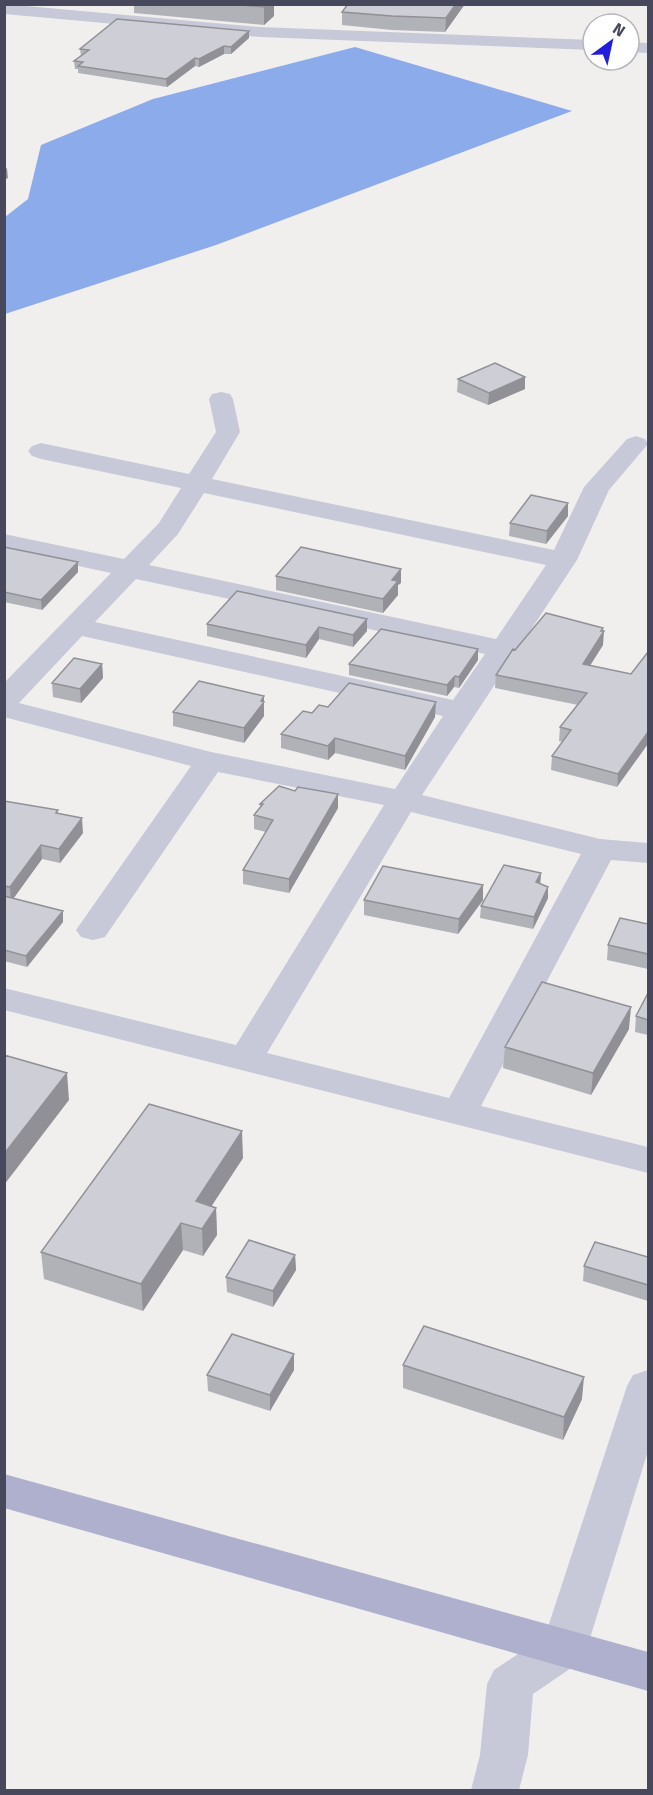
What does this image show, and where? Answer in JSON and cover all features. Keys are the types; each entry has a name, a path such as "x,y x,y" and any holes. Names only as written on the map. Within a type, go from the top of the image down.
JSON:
{"main road":[{"path":"4,1491 648,1672"}],"street":[{"path":"11,10 260,32 581,45"},
{"path":"4,701 169,528 228,432 221,399"},
{"path":"245,1059 402,801 563,561 597,487 636,444"},
{"path":"41,451 563,561"},
{"path":"4,542 503,650"},
{"path":"76,626 461,711"},
{"path":"4,708 210,761 370,792 600,849 648,853"},
{"path":"93,930 210,761"},
{"path":"459,1113 600,849"},
{"path":"4,999 648,1160"},
{"path":"495,1791 504,1755 510,1684 564,1648 648,1386"}],"water":[{"path":"355,47 572,111 216,245 5,314 5,217 28,199 41,145 153,99"}],"building":[{"path":"230,4 267,4 264,7"},
{"path":"348,4 456,4 446,18 342,12"},
{"path":"117,19 249,31 231,47 224,46 199,59 195,58 166,79 78,66 83,62 74,61 89,50 80,49"},
{"path":"495,363 525,377 489,393 458,379"},
{"path":"531,495 568,503 547,531 510,523"},
{"path":"4,547 78,562 41,600 4,592"},
{"path":"301,547 401,569 392,580 398,581 383,599 276,576"},
{"path":"237,591 367,619 353,635 319,627 306,645 207,624"},
{"path":"546,613 603,628 601,631 604,631 583,664 631,674 648,652 648,732 618,774 552,756 571,730 560,727 587,693 496,675 513,649 515,650"},
{"path":"381,629 478,649 459,677 455,676 447,685 349,664"},
{"path":"74,658 102,664 80,689 52,683"},
{"path":"199,681 264,696 261,701 264,702 244,728 173,712"},
{"path":"349,683 436,702 405,756 335,738 328,746 281,734 303,711 312,713 319,705 328,707"},
{"path":"279,786 295,791 298,787 338,794 289,879 243,870 273,820 254,815 263,804 260,804"},
{"path":"4,801 58,810 56,813 82,818 59,849 41,845 10,887 4,886"},
{"path":"504,865 541,873 536,882 548,887 534,917 481,906"},
{"path":"383,866 483,885 459,919 364,900"},
{"path":"4,896 63,911 26,956 4,950"},
{"path":"620,918 648,924 648,954 608,945"},
{"path":"542,982 631,1007 593,1073 505,1047"},
{"path":"648,993 648,1020 636,1016"},
{"path":"4,1055 67,1073 4,1154"},
{"path":"149,1104 242,1131 196,1201 216,1208 202,1229 181,1223 141,1284 41,1252"},
{"path":"249,1240 295,1255 273,1291 226,1277"},
{"path":"595,1242 648,1257 648,1285 584,1266"},
{"path":"424,1326 584,1377 564,1417 403,1365"},
{"path":"232,1334 294,1354 270,1395 207,1375"}]}
